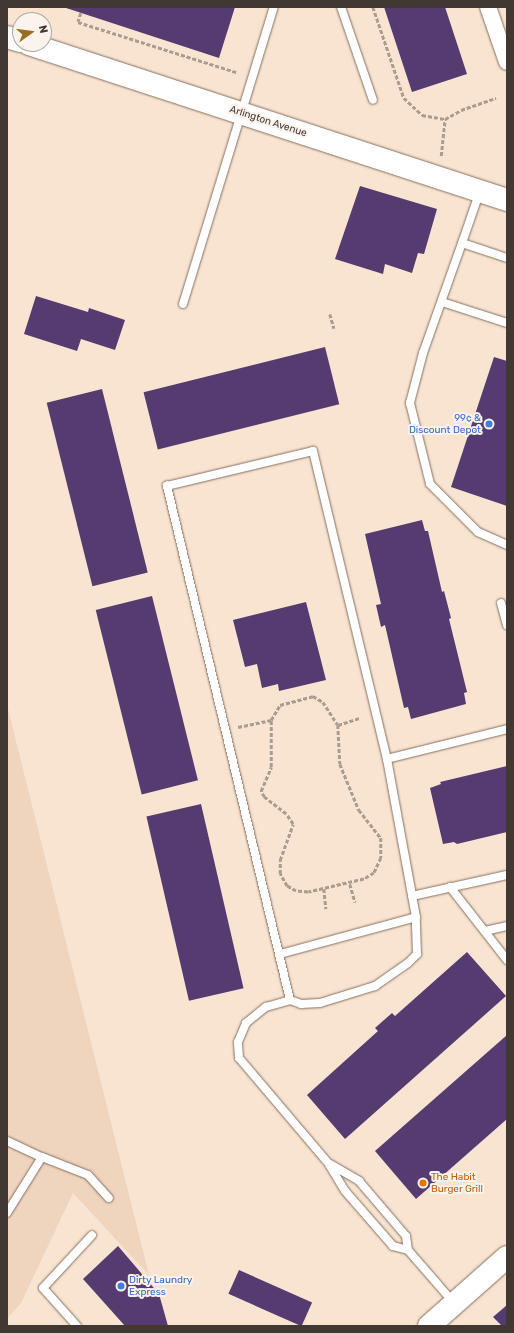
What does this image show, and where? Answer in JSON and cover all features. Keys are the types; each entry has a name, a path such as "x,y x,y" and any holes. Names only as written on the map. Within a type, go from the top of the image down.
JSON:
{"street":[{"path":"488,7 507,62"},
{"name":"Arlington Avenue","path":"52,51 507,200"},
{"path":"430,1326 507,1258"}],"lane":[{"path":"184,304 274,7"},
{"path":"341,7 373,100"},
{"path":"480,191 423,353 410,403 430,484 478,532 507,545"},
{"path":"462,244 507,258"},
{"path":"442,302 507,323"},
{"path":"290,1000 166,486 314,451 387,759 416,918 416,954 408,963 375,986 320,1004 301,1004 290,1000 266,1007 246,1023 238,1042 239,1058 329,1164 345,1191 393,1246 408,1250"},
{"path":"502,603 507,625"},
{"path":"387,759 507,729"},
{"path":"412,896 507,875"},
{"path":"450,888 507,960"},
{"path":"280,954 416,918"},
{"path":"485,931 507,926"},
{"path":"7,1141 42,1157 88,1175 109,1198"},
{"path":"7,1213 42,1157"},
{"path":"329,1164 359,1181 406,1236 408,1250 455,1304"},
{"path":"78,1326 43,1288 92,1235"}],"path":[{"path":"373,7 404,98 422,115 445,120 461,110 496,98"},
{"path":"80,13 78,22 236,72"},
{"path":"441,156 445,120"},
{"path":"330,314 334,328"},
{"path":"257,793 261,791 271,767 271,720 280,705 313,696 323,702 338,725 340,764 347,786 359,810 381,838 381,858 374,872 350,884 308,892 296,890 287,886 280,874 280,860 293,824 286,814 264,797 261,791"},
{"path":"338,725 359,718"},
{"path":"237,728 271,720"},
{"path":"350,884 354,902"},
{"path":"324,889 326,909"}],"shaded area":[{"path":"7,705 149,1275 73,1193 21,1303 7,1319"}],"building":[{"path":"63,7 235,7 219,58"},
{"path":"384,7 445,7 467,74 412,92"},
{"path":"360,186 437,209 424,254 418,253 412,273 385,264 383,274 335,259"},
{"path":"36,296 88,312 89,308 125,320 115,350 81,339 77,351 24,334"},
{"path":"325,347 339,404 158,449 144,392"},
{"name":"99¢ & Discount Depot","path":"494,357 507,361 507,506 451,487"},
{"path":"102,389 148,572 92,586 47,403"},
{"path":"422,520 425,531 428,531 442,592 444,591 451,618 449,619 467,692 464,693 466,704 411,719 408,707 404,708 385,625 381,627 376,605 381,604 365,534"},
{"path":"152,596 198,780 142,794 96,610"},
{"path":"306,602 326,680 279,691 278,684 262,688 257,664 245,667 233,620"},
{"path":"507,766 507,832 457,844 454,842 443,844 430,788 441,784 440,782"},
{"path":"201,804 244,988 189,1001 146,817"},
{"path":"467,952 506,996 345,1139 307,1095 378,1031 375,1028 392,1013 395,1016"},
{"path":"507,1035 507,1119 416,1199 375,1151"},
{"name":"Dirty Laundry Express","path":"118,1246 159,1294 168,1326 125,1326 83,1279"},
{"path":"239,1270 312,1303 301,1326 228,1294"},
{"path":"507,1305 507,1326 502,1326 493,1317"}],"place":[{"name":"99¢ & Discount Depot","path":"489,424"},
{"name":"The Habit Burger Grill","path":"423,1183"},
{"name":"Dirty Laundry Express","path":"121,1286"}]}
